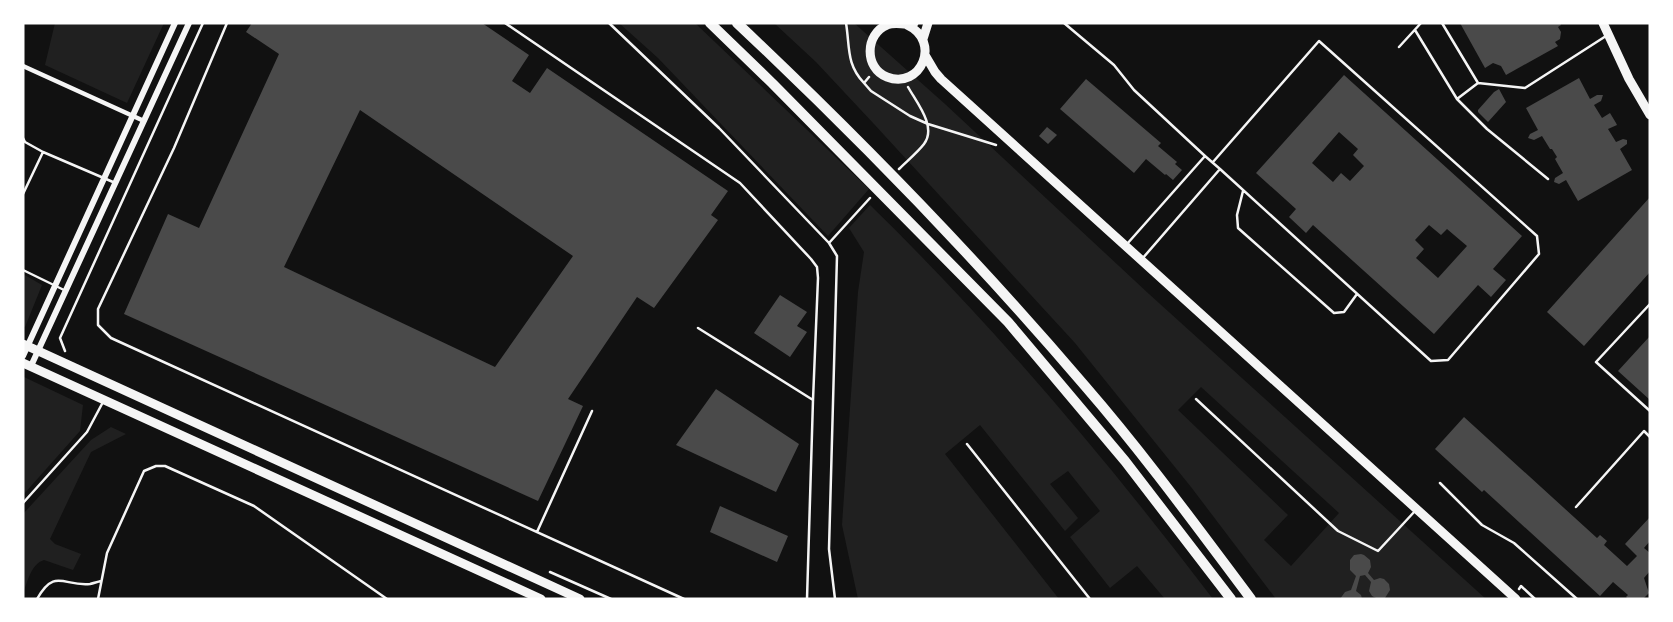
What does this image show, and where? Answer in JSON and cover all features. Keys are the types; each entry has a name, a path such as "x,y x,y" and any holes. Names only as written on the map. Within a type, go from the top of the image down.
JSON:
{"highway":[{"path":"710,23 792,102 1008,323 1108,440 1231,599"},
{"path":"737,23 929,211 1014,305 1135,446 1251,599"}],"main road":[{"path":"870,24 870,53 875,68 886,76 903,78 914,73 923,62 923,39 911,24 890,23 872,38"},
{"path":"923,39 928,23"},
{"path":"1603,23 1629,79 1650,115"},
{"path":"925,55 941,79 1517,599"},
{"path":"914,73 941,79"},
{"path":"25,345 580,599"},
{"path":"27,365 541,599"}],"street":[{"path":"23,356 25,345 55,286 175,23"},
{"path":"27,365 38,351 189,23"},
{"path":"23,66 144,121"}],"lane":[{"path":"227,23 174,148 98,309 98,325 111,338 684,599"},
{"path":"505,23 740,183 817,267 807,599"},
{"path":"1064,23 1114,65 1134,90 1431,361 1448,360 1539,254 1537,236 1319,41 1213,162"},
{"path":"1399,47 1421,23"},
{"path":"1442,23 1478,83"},
{"path":"1415,30 1457,99 1487,129 1548,179"},
{"path":"1457,99 1478,83 1525,88 1608,34"},
{"path":"23,138 25,142 43,152 116,183"},
{"path":"23,194 43,152"},
{"path":"1126,245 1205,156"},
{"path":"1142,259 1220,169"},
{"path":"1243,191 1237,215 1238,228 1334,313 1344,312 1357,294"},
{"path":"23,270 66,291"},
{"path":"1650,303 1596,362 1650,411"},
{"path":"698,328 813,400"},
{"path":"1196,399 1338,531 1378,551 1417,509"},
{"path":"23,503 87,432 104,400"},
{"path":"537,532 592,411"},
{"path":"1576,506 1644,431 1650,437"},
{"path":"967,444 1090,599"},
{"path":"98,599 107,553 144,471 156,466 165,466 254,506 387,599"},
{"path":"1440,483 1482,525 1514,543 1577,599"},
{"path":"37,599 45,586 58,579 88,584 102,580"}],"path":[{"path":"65,351 60,338 203,23"},
{"path":"609,23 719,128 829,243 837,256 829,549 835,599"},
{"path":"846,23 849,54 855,74 871,91 928,124 999,146"},
{"path":"864,83 875,68"},
{"path":"903,78 928,124 929,132 925,143"},
{"path":"829,243 857,212"}],"shaded area":[{"path":"55,23 164,23 127,103 45,65"},
{"path":"619,23 695,23 869,189 828,236 658,58"},
{"path":"774,23 854,23 1486,599 1276,599 1191,487 1075,343 816,62","holes":["1201,387 1339,513 1291,566 1264,540 1288,515 1178,410"]},
{"path":"870,205 961,298 1049,396 1213,599 1165,599 1137,566 1110,588 1070,537 1100,511 1068,471 1050,484 1078,518 1065,531 980,425 945,454 1059,599 858,599 842,525 858,292 864,252 849,228"},
{"path":"23,274 42,285 25,327 23,326"},
{"path":"24,377 83,405 80,431 23,495 23,380"},
{"path":"111,427 126,434 91,452 50,539 55,544 81,554 73,570 44,560 33,569 23,593 23,514 91,440"}],"building":[{"path":"252,23 482,23 529,55 512,81 530,93 547,68 728,191 711,215 718,220 654,308 637,297 568,399 583,406 538,501 124,314 168,214 199,228 279,54 246,32","holes":["360,110 573,256 495,367 284,267"]},
{"path":"1460,23 1560,23 1558,27 1561,32 1560,39 1555,42 1558,46 1506,75 1501,66 1493,63 1485,68"},
{"path":"1344,75 1522,236 1493,269 1506,280 1491,297 1478,285 1434,334 1313,225 1306,233 1289,217 1296,209 1256,173","holes":["1339,132 1358,149 1353,155 1364,166 1350,181 1341,173 1333,182 1312,163","1429,225 1441,235 1447,229 1467,246 1438,278 1416,258 1424,249 1415,240"]},
{"path":"1579,78 1590,99 1603,95 1601,101 1594,105 1602,118 1610,113 1616,123 1617,125 1608,129 1616,142 1627,140 1627,144 1620,149 1632,170 1578,201 1566,180 1559,184 1554,182 1555,178 1563,173 1555,159 1557,157 1542,136 1534,140 1528,138 1538,130 1526,108"},
{"path":"1086,79 1161,143 1158,146 1177,162 1175,164 1182,170 1173,180 1146,159 1134,173 1060,109"},
{"path":"1499,89 1506,102 1488,122 1478,110"},
{"path":"1047,127 1057,135 1048,144 1039,136"},
{"path":"1650,197 1650,272 1584,346 1547,312"},
{"path":"780,295 807,312 797,326 807,332 790,357 754,333"},
{"path":"1650,336 1650,400 1618,371"},
{"path":"716,389 799,444 776,492 676,445"},
{"path":"1464,417 1597,538 1600,535 1607,541 1604,545 1627,566 1637,556 1625,544 1650,517 1650,541 1644,548 1650,553 1650,571 1644,578 1649,593 1643,599 1628,599 1628,595 1613,582 1600,596 1435,449"},
{"path":"720,506 788,536 777,562 710,532"},
{"path":"1361,554 1370,560 1368,573 1374,580 1384,579 1389,584 1390,590 1385,598 1372,596 1369,591 1371,582 1365,575 1360,576 1356,591 1362,599 1340,599 1345,592 1351,590 1356,576 1350,570 1350,560 1354,555"}]}
